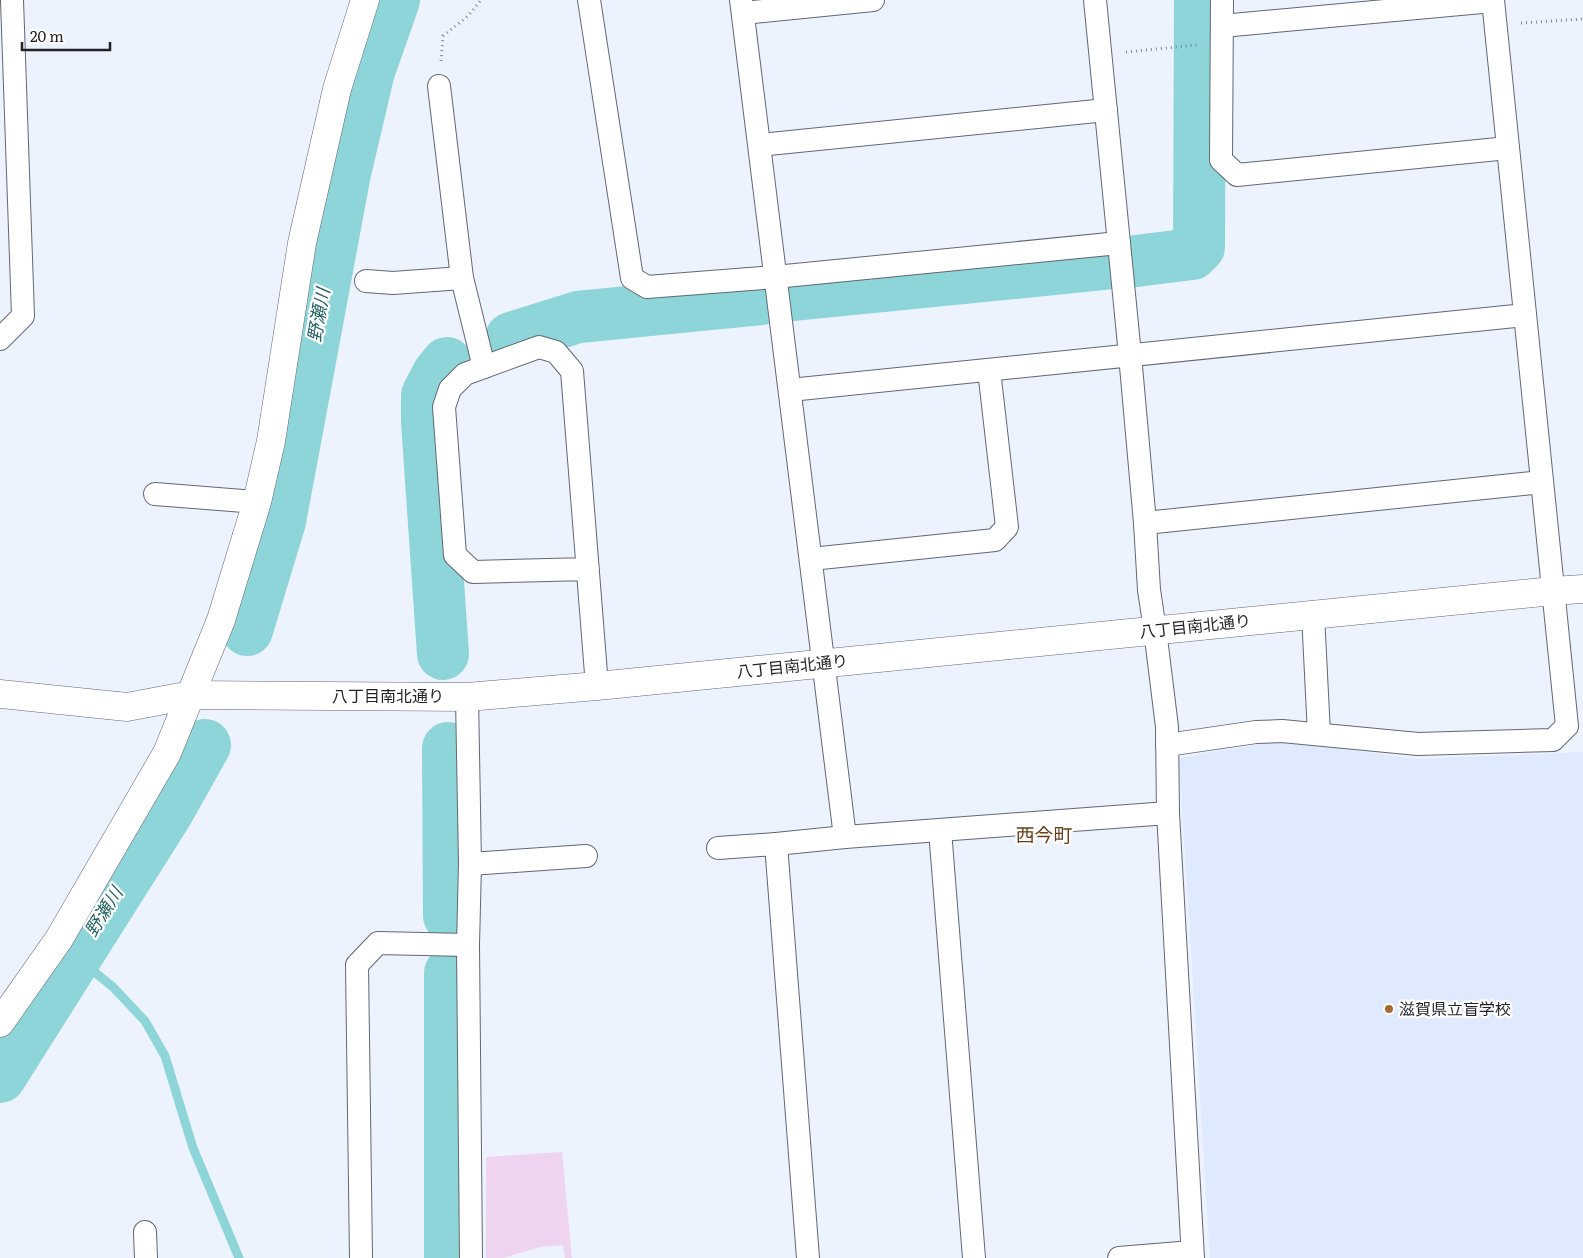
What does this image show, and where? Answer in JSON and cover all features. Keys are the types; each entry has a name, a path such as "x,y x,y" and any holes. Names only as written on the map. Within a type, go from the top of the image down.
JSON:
{"street":[{"path":"0,339 23,316 12,0"},
{"path":"0,1023 59,940 167,753 221,620 257,502 271,441 302,243 337,89 365,0"},
{"path":"590,0 632,278 647,287 775,277 1119,244"},
{"path":"845,837 742,7 873,0"},
{"path":"1095,0 1130,355 1149,590 1156,630 1166,727 1168,813 1193,1255 1119,1258"},
{"path":"1222,0 1221,160 1237,175 1508,148"},
{"path":"1167,745 1256,732 1282,731 1418,744 1553,740 1567,726 1493,1 1222,26"},
{"path":"439,86 462,278 484,368"},
{"path":"760,145 1106,110"},
{"path":"366,281 393,283 462,278"},
{"path":"790,390 1525,315"},
{"path":"588,569 472,572 455,555 444,407 450,389 465,374 539,347 556,352 572,371 588,569 597,686"},
{"path":"811,559 995,540 1007,527 989,370"},
{"path":"1145,523 1542,482"},
{"path":"155,494 257,502"},
{"name":"八丁目南北通り","path":"0,694 127,707 191,696 467,697 597,686 822,662 1583,589"},
{"path":"1313,614 1319,734"},
{"path":"467,697 470,864 468,945 471,1258"},
{"path":"718,848 1168,813"},
{"path":"940,830 974,1258"},
{"path":"776,844 808,1258"},
{"path":"470,864 586,856"},
{"path":"362,1258 358,965 378,943 468,945"},
{"path":"145,1232 146,1258"}],"path":[{"path":"439,86 443,36 468,16 481,0"},
{"path":"1496,25 1583,18"},
{"path":"1100,55 1192,46"}],"shaded area":[{"name":"滋賀県立盲学校","path":"1280,741 1417,759 1583,752 1583,1258 1210,1258 1179,758"},
{"path":"562,1152 572,1258 565,1258 563,1245 540,1247 503,1258 486,1258 486,1157"}],"waterway":[{"name":"野瀬川","path":"247,630 280,521 345,173 369,71 394,0"},
{"path":"1136,261 1192,254 1199,247 1200,0"},
{"path":"794,295 1105,264"},
{"path":"511,338 578,317 761,299"},
{"path":"443,654 427,422 427,395 438,374 447,363"},
{"name":"野瀬川","path":"0,1077 168,811 205,745"},
{"path":"448,748 449,916"},
{"path":"76,957 113,987 145,1021 165,1056 193,1148 239,1258"},
{"path":"450,973 450,1258"}],"place":[{"name":"滋賀県立盲学校","path":"1389,1009"}],"district":[{"name":"西今町","path":"1044,835"}]}
